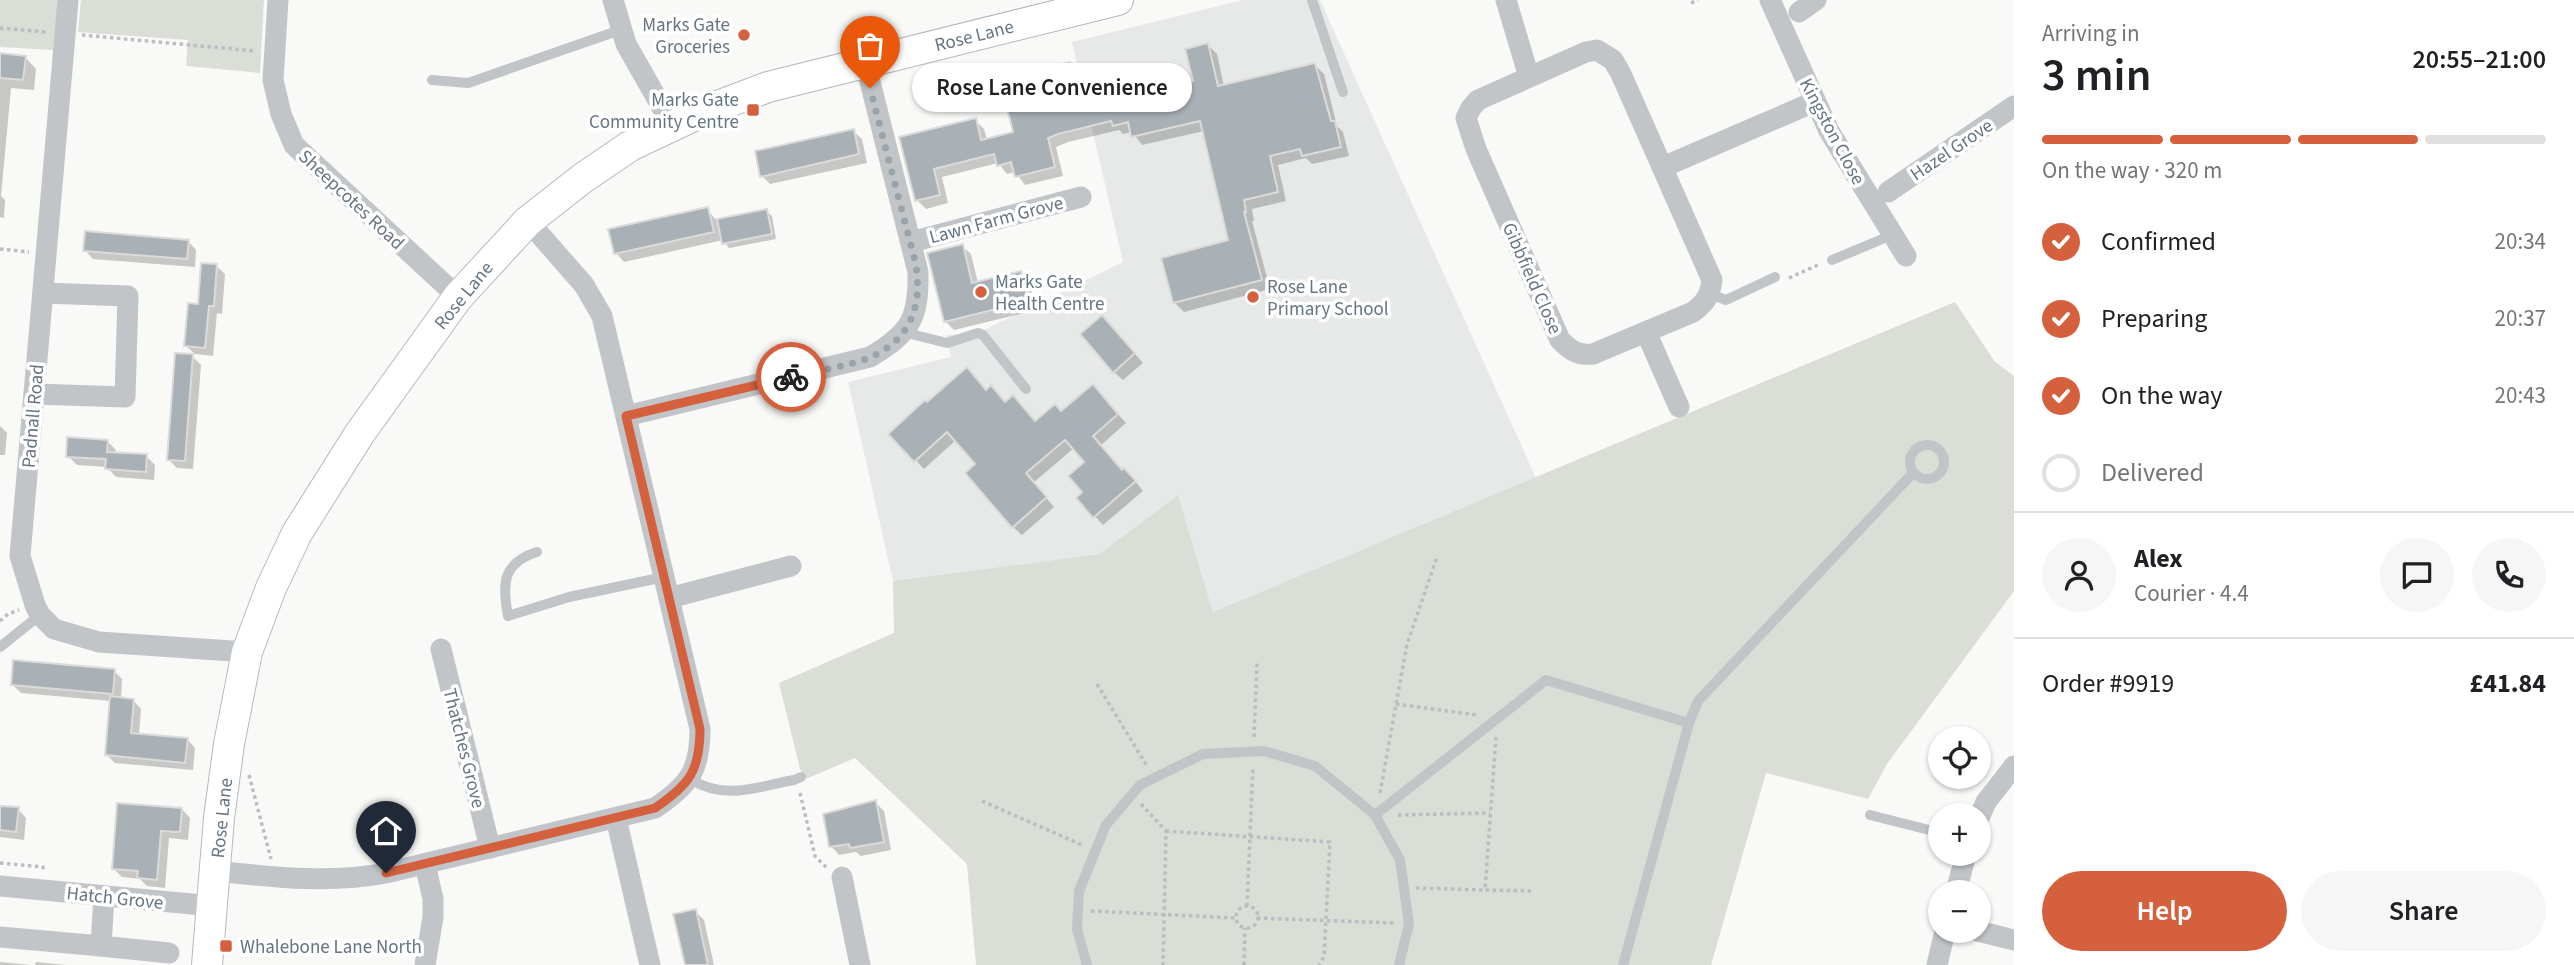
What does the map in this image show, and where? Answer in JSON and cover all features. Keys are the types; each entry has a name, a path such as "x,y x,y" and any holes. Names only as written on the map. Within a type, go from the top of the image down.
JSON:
{"street":[{"name":"Padnall Road","path":"40,615 20,556 68,0"},
{"name":"Sheepcotes Road","path":"278,0 273,80 281,114 294,145 458,297"},
{"path":"612,0 621,30 672,125"},
{"name":"Rose Lane","path":"207,965 229,744 247,652 271,588 297,533 360,433 458,297 528,221 583,177 630,146 672,125 768,87 864,62 1035,10 1118,0"},
{"path":"1506,0 1529,77"},
{"name":"Kingston Close","path":"1770,0 1829,131 1906,256"},
{"name":"Gibbfield Close","path":"1597,50 1613,60 1712,280 1710,294 1704,304 1693,312 1593,355 1571,350 1557,332 1476,149 1466,118 1479,100 1529,77 1586,52 1597,50"},
{"name":"Lawn Farm Grove","path":"626,416 870,358 892,344 908,327 918,301 918,272 864,62"},
{"path":"1663,167 1814,102"},
{"name":"Hazel Grove","path":"1888,192 2014,106"},
{"name":"Lawn Farm Grove","path":"911,242 1081,197"},
{"path":"215,871 342,880 425,864 655,808 690,779 700,750 700,729 602,316 584,285 528,221"},
{"path":"34,394 125,397 128,296 43,293"},
{"path":"1646,332 1679,407"},
{"path":"669,598 791,566"},
{"path":"40,615 54,629 99,642 247,652"},
{"name":"Thatches Grove","path":"441,649 490,848"},
{"path":"1986,803 2014,766"},
{"path":"616,818 650,965"},
{"path":"425,864 433,899 433,917 425,965"},
{"path":"836,875 860,965"},
{"name":"Hatch Grove","path":"9,887 213,906"},
{"path":"104,895 112,953"},
{"path":"1991,934 2014,940"},
{"path":"0,937 112,953 169,954"},
{"path":"1937,965 1942,943"}],"lane":[{"path":"1312,0 1343,92"},
{"path":"432,80 467,83 621,30"},
{"path":"1832,260 1892,235"},
{"path":"1710,294 1726,300 1775,277"},
{"path":"903,332 947,343 978,333 983,335 1027,388"},
{"path":"1623,965 1689,723 1698,701 1913,474"},
{"path":"537,552 523,556 514,563 506,578 504,592 509,616 569,597 664,577"},
{"path":"0,647 40,615"},
{"path":"1375,816 1546,680 1689,723"},
{"path":"1085,962 1077,929 1079,891 1106,825 1140,785 1203,754 1264,751 1315,766 1375,816 1400,860 1409,924 1399,965"},
{"path":"690,779 714,791 726,792 798,778"},
{"path":"1870,816 1928,830"}],"path":[{"path":"1691,3 1698,0"},
{"path":"0,28 275,53"},
{"path":"0,250 46,253"},
{"path":"1775,277 1784,280 1832,260"},
{"path":"1437,557 1407,644 1375,816 1490,813"},
{"path":"1247,906 1258,662"},
{"path":"1097,684 1155,778"},
{"path":"1396,704 1497,718 1485,890"},
{"path":"248,770 273,866"},
{"path":"798,778 815,856 836,875"},
{"path":"1132,795 1166,831 1330,842 1324,957 1319,965"},
{"path":"982,801 1096,850"},
{"path":"1163,965 1166,831"},
{"path":"0,863 43,867"},
{"path":"1404,887 1531,891"},
{"path":"1247,906 1254,909 1257,918 1255,924 1245,928 1239,925 1236,918 1240,909 1247,906"},
{"path":"1078,911 1236,918"},
{"path":"1257,918 1409,924"},
{"path":"1244,965 1245,928"}],"shaded area":[{"path":"0,0 59,0 54,50 0,47"},
{"path":"81,0 264,0 260,73 186,66 188,40 78,32"},
{"name":"Rose Lane Primary School","path":"1243,0 1320,0 1536,478 1213,612 1178,495 1099,554 893,581 848,382 951,357 946,335 978,333 1123,262 1072,42"},
{"path":"1955,302 1995,362 2014,376 2014,591 1887,764 1868,799 1766,773 1711,965 976,965 967,864 855,758 806,779 800,769 779,683 894,633 893,581 1099,554 1178,495 1213,612"}],"building":[{"path":"1208,43 1218,86 1315,63 1341,147 1302,156 1300,149 1270,156 1278,192 1244,200 1244,212 1262,280 1173,303 1161,258 1228,240 1200,121 1131,137 1128,122 1113,126 1111,121 1058,134 1048,138 1055,167 1015,177 1011,162 997,166 994,154 934,169 940,195 915,201 899,137 976,118 981,140 1013,132 1006,104 1026,100 1021,81 1032,79 1030,72 1070,62 1081,108 1193,81 1185,49"},
{"path":"0,53 26,56 23,80 0,78"},
{"path":"854,129 859,154 760,177 755,151"},
{"path":"708,207 714,232 614,254 608,229"},
{"path":"767,209 772,234 722,244 717,219"},
{"path":"85,231 189,240 187,259 83,251"},
{"name":"Marks Gate Health Centre","path":"963,244 972,283 1021,271 1028,301 944,322 927,253"},
{"path":"201,263 217,264 214,306 209,306 205,348 184,346 188,303 198,304"},
{"path":"1102,315 1135,353 1113,373 1080,334"},
{"path":"175,353 193,354 185,461 167,460"},
{"path":"967,367 986,390 991,385 1005,402 1013,395 1035,421 1055,404 1061,411 1093,384 1118,414 1093,436 1122,470 1124,468 1136,481 1093,518 1076,498 1082,492 1068,476 1084,462 1065,440 1026,473 1047,497 1012,528 965,473 975,464 947,432 914,462 888,434"},
{"path":"67,437 108,440 107,452 147,454 146,472 105,469 106,459 66,457"},
{"path":"13,660 115,669 113,694 11,685"},
{"path":"110,696 134,699 131,733 188,738 185,763 105,755"},
{"path":"876,800 884,842 850,848 849,844 829,847 823,814"},
{"path":"117,803 182,808 180,832 161,831 157,880 137,878 138,871 112,869"},
{"path":"0,806 19,807 16,832 0,830"},
{"path":"696,909 708,965 685,965 673,914"}],"way so far":[{"path":"791,377 870,358 892,344 908,327 918,301 918,272 870,88"}],"place":[{"name":"Marks Gate Groceries","path":"744,35"},
{"name":"Rose Lane Convenience","path":"870,88"},
{"name":"Marks Gate Community Centre","path":"753,110"},
{"name":"Marks Gate Health Centre","path":"981,292"},
{"name":"Rose Lane Primary School","path":"1253,297"},
{"name":"Whalebone Lane North","path":"226,946"}],"route":[{"path":"386,873 655,808 690,779 700,750 700,729 626,416 791,377"}]}
